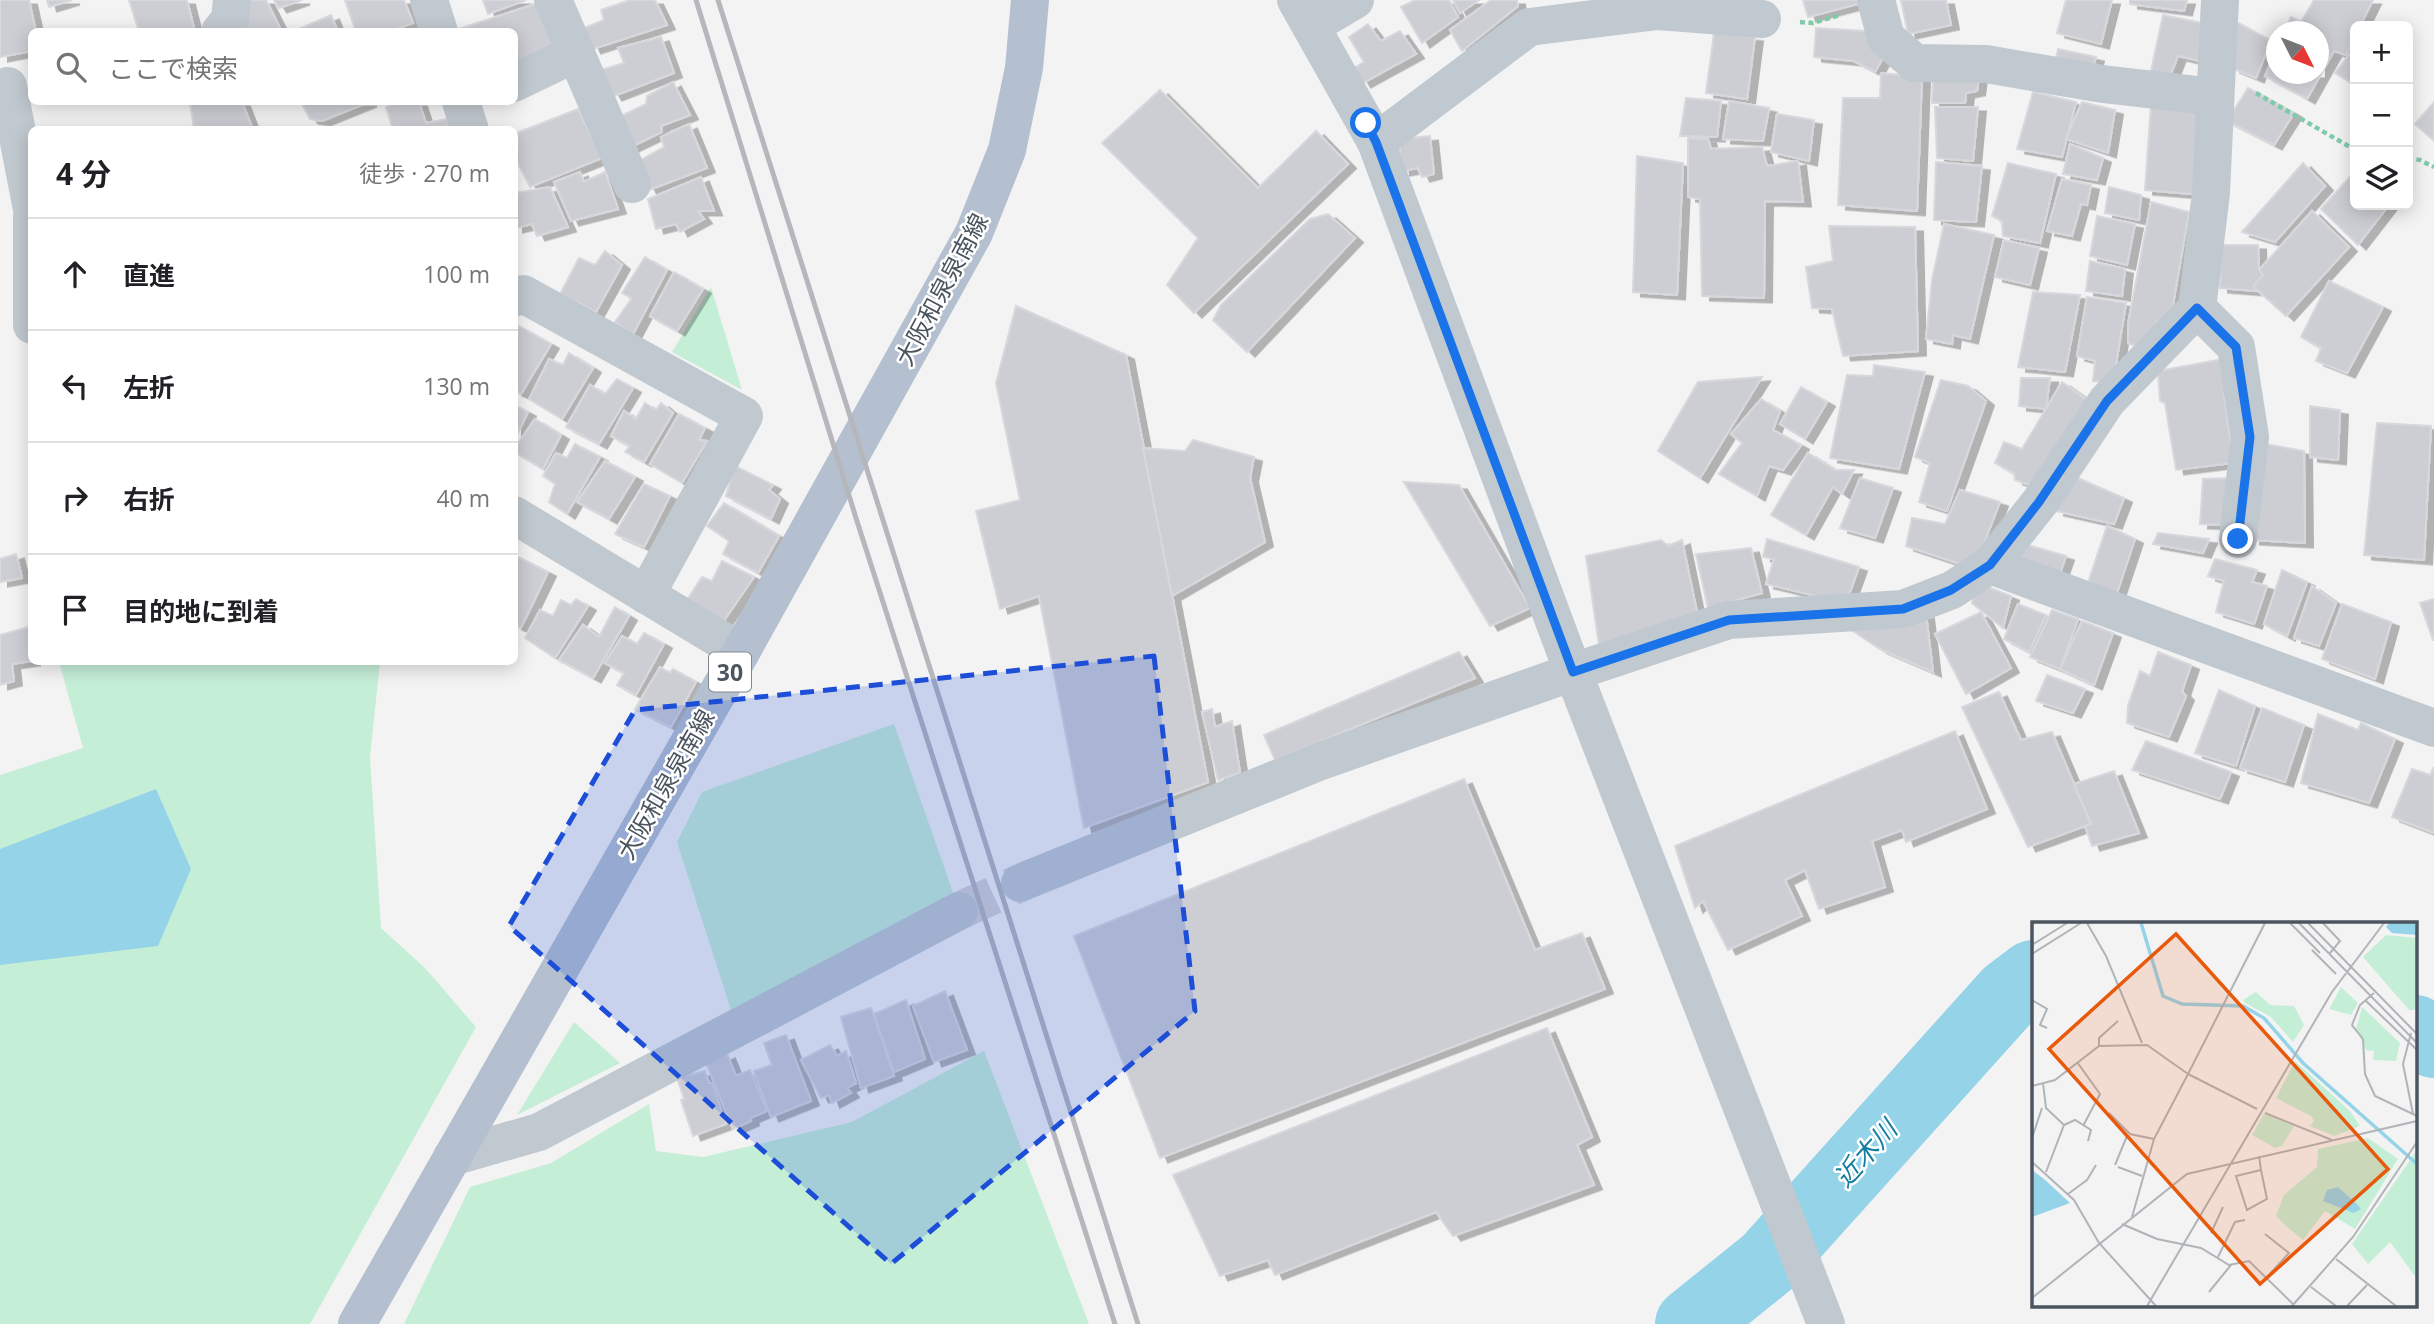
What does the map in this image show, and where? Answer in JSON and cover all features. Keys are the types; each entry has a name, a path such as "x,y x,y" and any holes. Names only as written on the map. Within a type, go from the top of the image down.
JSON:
{"main road":[{"name":"大阪和泉泉南線","path":"358,1321 741,652 974,233 1007,150 1015,117 1024,68 1030,0"}],"street":[{"path":"223,28 230,19 232,0"},
{"path":"429,0 438,28"},
{"path":"553,0 632,184"},
{"path":"1355,0 1303,13 1376,142 1573,672 1826,1324"},
{"path":"1020,883 1321,761 1729,620 1903,609 1951,590 1990,565 2039,502 2107,401 2197,308 2211,193 2220,0"},
{"path":"1877,2 1886,38 1915,63 1986,64 2103,84 2216,87"},
{"path":"1376,142 1529,27 1658,11 1762,19"},
{"path":"518,81 576,53"},
{"path":"13,84 28,183"},
{"path":"518,296 523,294 744,416 646,595"},
{"path":"2197,308 2236,347 2250,437 2238,539"},
{"path":"518,517 741,652"},
{"path":"1990,565 2434,728"},
{"path":"452,1157 539,1132 959,911"}],"path":[{"path":"1762,19 1814,23 1877,2"},
{"path":"2216,87 2244,86 2350,147"},
{"path":"2413,159 2434,167"}],"highlighted area":[{"path":"1154,656 1195,1011 891,1264 509,926 635,710"}],"green space":[{"path":"711,287 742,390 672,352"},
{"path":"60,665 380,665 370,757 381,928 425,968 476,1027 310,1324 0,1324 0,775 83,748"},
{"path":"894,724 955,898 732,1013 677,842 702,792"},
{"path":"574,1022 620,1063 517,1115"},
{"path":"984,1051 1089,1324 404,1324 470,1187 551,1163 649,1104 656,1151 703,1157 852,1122"}],"water":[{"path":"156,789 191,869 158,946 0,965 0,849"}],"building":[{"path":"0,0 29,0 35,28 28,28 28,52 0,57"},
{"path":"47,0 72,0 49,7"},
{"path":"129,0 187,0 194,28 138,28"},
{"path":"248,0 266,0 280,28 244,28"},
{"path":"274,0 302,0 279,8"},
{"path":"345,0 404,0 413,23 399,28 355,28"},
{"path":"483,0 526,0 488,14"},
{"path":"630,0 655,0 667,25 593,49 584,28 604,20 601,10"},
{"path":"1415,0 1449,0 1458,17 1422,43 1401,7"},
{"path":"1453,0 1479,0 1460,13"},
{"path":"1491,0 1517,0 1518,6 1462,51 1450,30"},
{"path":"1803,0 1864,0 1865,2 1808,17"},
{"path":"1901,0 1946,0 1951,25 1908,34"},
{"path":"2066,0 2112,0 2101,44 2057,33"},
{"path":"2130,0 2187,0 2184,11 2130,4"},
{"path":"2314,0 2373,0 2362,21 2350,21 2350,47 2346,55 2334,51 2329,60 2329,21 2302,21"},
{"path":"538,3 552,45 518,69 518,28 462,28"},
{"path":"331,15 336,28 301,28"},
{"path":"2163,15 2207,24 2200,61 2178,56 2169,79 2151,71"},
{"path":"2235,21 2266,38 2266,53 2256,78 2232,68"},
{"path":"1368,24 1381,41 1400,31 1416,54 1363,83 1354,68 1364,62 1349,37"},
{"path":"1816,28 1866,31 1890,45 1875,72 1854,61 1814,57"},
{"path":"1714,33 1755,37 1747,99 1706,93"},
{"path":"661,37 674,73 614,96 600,70 624,63 618,48"},
{"path":"2058,49 2096,57 2091,73 2054,68"},
{"path":"2350,54 2350,82 2335,73"},
{"path":"1881,73 1922,77 1917,211 1838,205 1843,98 1880,98"},
{"path":"1979,76 1977,91 1966,93 1965,103 1932,103 1933,77"},
{"path":"673,82 690,115 661,126 662,132 631,147 619,117 646,104 647,96"},
{"path":"2280,84 2315,84 2307,99"},
{"path":"2248,88 2294,113 2274,145 2227,121"},
{"path":"1160,90 1258,188 1316,131 1348,164 1194,313 1167,285 1198,238 1102,143"},
{"path":"2033,92 2076,102 2062,157 2017,149"},
{"path":"1686,98 1721,101 1717,137 1680,136"},
{"path":"1729,101 1769,108 1763,141 1723,139"},
{"path":"2082,102 2115,110 2108,153 2066,139"},
{"path":"2434,102 2434,141 2415,124"},
{"path":"2151,104 2208,109 2203,195 2145,190"},
{"path":"190,105 243,105 251,126 193,126"},
{"path":"303,105 362,105 322,121 310,119"},
{"path":"420,105 426,123 447,119 449,126 392,126 386,107"},
{"path":"1935,107 1978,107 1973,161 1937,158"},
{"path":"578,109 602,158 530,187 518,164 518,132"},
{"path":"1777,114 1814,120 1809,161 1771,152"},
{"path":"689,124 707,168 649,190 637,162 664,147 661,137"},
{"path":"1430,136 1434,174 1422,177 1418,168 1402,171 1399,139"},
{"path":"1688,138 1708,139 1711,149 1762,147 1767,166 1798,161 1803,202 1765,201 1764,298 1702,296 1700,199 1688,197"},
{"path":"2070,144 2103,158 2097,180 2063,174"},
{"path":"1637,156 1683,163 1677,295 1633,292"},
{"path":"1936,162 1982,166 1976,222 1934,220"},
{"path":"2008,163 2056,174 2040,243 2003,236 2002,221 1992,216"},
{"path":"2303,163 2325,186 2275,242 2242,232"},
{"path":"580,172 584,182 605,172 618,209 571,221 554,182"},
{"path":"701,177 714,211 698,211 704,219 680,232 676,224 656,229 648,199"},
{"path":"2350,177 2350,210 2385,210 2358,245 2321,209"},
{"path":"2062,179 2091,185 2087,205 2081,204 2072,236 2047,231"},
{"path":"550,187 568,227 537,236 532,224 518,227 518,192"},
{"path":"2109,187 2141,195 2139,220 2105,213"},
{"path":"2151,202 2189,212 2170,322 2157,321 2148,342 2141,348 2128,343 2128,324"},
{"path":"2312,211 2349,247 2286,316 2253,286 2263,275 2259,270"},
{"path":"1328,214 1355,238 1247,352 1213,320 1221,305 1310,219"},
{"path":"2097,216 2135,224 2127,265 2090,256"},
{"path":"1944,224 1994,235 1970,339 1953,335 1952,344 1926,339 1932,280"},
{"path":"1829,226 1915,227 1918,351 1843,356 1832,309 1812,308 1806,267 1833,261"},
{"path":"2004,240 2039,248 2030,285 1995,277"},
{"path":"2221,245 2258,245 2259,270 2263,275 2253,286 2257,291 2220,288"},
{"path":"605,251 622,265 596,312 560,294 579,258 595,265"},
{"path":"645,257 667,270 633,334 615,322 632,298 622,293"},
{"path":"2090,261 2125,269 2122,296 2086,291"},
{"path":"674,272 703,289 677,331 650,316"},
{"path":"2329,281 2383,307 2347,373 2316,361 2321,348 2301,337"},
{"path":"2033,292 2080,295 2065,372 2018,367"},
{"path":"2087,297 2126,303 2113,383 2093,381 2095,361 2077,356"},
{"path":"1016,306 1126,355 1208,782 1084,828 1039,596 1000,609 976,511 1020,500 996,383"},
{"path":"518,327 551,344 521,394 518,393"},
{"path":"569,353 593,368 562,419 529,399 549,359 563,365"},
{"path":"2229,358 2233,392 2224,393 2233,463 2176,470 2165,403 2160,401 2158,371"},
{"path":"1874,365 1925,372 1899,469 1830,458 1847,375 1873,376"},
{"path":"1762,377 1700,478 1658,451 1698,382"},
{"path":"2021,378 2050,378 2046,409 2019,406"},
{"path":"617,379 633,388 599,444 566,427 590,385 605,394"},
{"path":"1941,380 1968,386 1986,401 1947,511 1919,502 1930,463 1915,457"},
{"path":"2062,382 2093,404 2039,488 2015,480 2014,473 1995,463 2004,442 2022,449"},
{"path":"1801,387 1827,402 1805,439 1780,424"},
{"path":"1761,399 1780,411 1773,430 1801,445 1783,470 1769,466 1757,496 1719,474 1742,443 1731,434"},
{"path":"645,403 656,410 661,403 673,413 644,462 625,452 630,446 611,436 624,411 636,419"},
{"path":"2310,406 2340,410 2338,460 2310,457"},
{"path":"518,407 528,412 518,433"},
{"path":"679,414 705,428 699,440 707,441 682,483 650,464"},
{"path":"535,419 561,435 543,469 518,454 518,443"},
{"path":"2377,423 2431,426 2424,560 2364,555"},
{"path":"1193,440 1254,457 1250,478 1265,542 1172,596 1143,448 1185,451"},
{"path":"2260,443 2304,451 2305,543 2252,540"},
{"path":"575,444 600,457 567,514 549,502 555,484 543,476 556,453 567,458"},
{"path":"1808,453 1835,470 1854,470 1842,494 1833,487 1806,535 1771,515"},
{"path":"605,461 635,477 609,519 577,502"},
{"path":"735,466 773,485 769,490 780,499 771,519 726,496"},
{"path":"2073,476 2124,498 2114,524 2056,511"},
{"path":"1860,478 1893,488 1875,538 1840,528"},
{"path":"2230,478 2228,525 2200,524 2203,479"},
{"path":"1404,482 1459,485 1530,608 1490,626"},
{"path":"644,484 670,496 644,547 615,534"},
{"path":"1960,490 2000,502 1977,561 1966,566 1906,546 1912,518 1945,524"},
{"path":"724,503 779,536 758,573 723,554 729,541 707,526"},
{"path":"2107,526 2135,539 2116,596 2087,586"},
{"path":"2158,533 2209,539 2203,553 2153,544"},
{"path":"1767,539 1859,567 1846,603 1766,584 1774,559 1763,557"},
{"path":"1661,540 1668,546 1682,540 1697,612 1599,645 1586,556"},
{"path":"2024,544 2066,556 2058,579 2016,565"},
{"path":"1751,548 1762,593 1708,608 1696,554"},
{"path":"16,554 22,578 0,582 0,559"},
{"path":"518,557 548,572 521,628 518,627"},
{"path":"2215,559 2257,570 2252,582 2267,586 2254,624 2216,612 2224,581 2208,576"},
{"path":"722,561 754,577 723,622 687,600 702,577 712,581"},
{"path":"2282,570 2307,582 2287,636 2264,624"},
{"path":"1977,583 2011,596 2003,628 1972,603"},
{"path":"2312,586 2336,603 2319,646 2294,638"},
{"path":"576,599 588,606 555,658 525,638 540,610 553,616 561,600 571,605"},
{"path":"2434,599 2434,640 2433,640 2420,603"},
{"path":"2018,604 2046,615 2029,652 2004,639"},
{"path":"2342,604 2391,622 2375,679 2322,659"},
{"path":"615,607 629,616 593,678 559,660 583,625 599,637"},
{"path":"2052,610 2078,619 2060,669 2030,657"},
{"path":"1981,612 2011,668 1966,694 1935,634"},
{"path":"1926,614 1933,672 1880,649 1853,631"},
{"path":"2082,621 2113,633 2094,685 2060,669"},
{"path":"28,627 28,662 12,664 14,681 0,685 0,635"},
{"path":"644,633 664,644 636,695 617,685 624,673 605,663 622,636 637,644"},
{"path":"1459,652 1475,678 1275,760 1264,735"},
{"path":"2158,652 2191,665 2182,692 2186,696 2169,737 2127,723 2128,706 2140,671 2150,676"},
{"path":"660,667 670,673 673,669 696,682 671,727 635,709"},
{"path":"2047,675 2085,689 2073,713 2036,701"},
{"path":"2219,690 2255,706 2236,766 2195,753"},
{"path":"1999,692 2021,740 2052,732 2091,824 2028,847 1962,707"},
{"path":"2262,708 2304,725 2285,782 2240,768"},
{"path":"1212,709 1215,727 1232,721 1240,773 1218,780 1202,712"},
{"path":"2318,714 2358,730 2361,723 2395,739 2369,803 2301,783"},
{"path":"1955,731 1987,809 1906,842 1902,830 1872,841 1885,887 1819,909 1805,870 1785,880 1802,916 1728,950 1703,901 1695,908 1675,846"},
{"path":"2146,741 2231,772 2220,799 2132,770"},
{"path":"2434,767 2434,833 2392,817 2412,769 2430,775"},
{"path":"2114,771 2139,833 2092,846 2085,826 2091,824 2074,784"},
{"path":"1464,779 1535,950 1582,933 1605,989 1160,1158 1074,936"},
{"path":"945,991 967,1050 934,1062 913,1006"},
{"path":"906,1000 925,1059 894,1072 874,1014"},
{"path":"871,1008 894,1076 861,1088 841,1017"},
{"path":"1547,1028 1592,1137 1577,1145 1594,1185 1453,1236 1436,1212 1275,1275 1268,1260 1220,1276 1173,1175"},
{"path":"786,1035 811,1101 771,1117 754,1071 772,1065 764,1043"},
{"path":"830,1045 837,1056 846,1051 856,1083 847,1088 851,1093 832,1103 829,1095 821,1098 801,1060"},
{"path":"727,1054 736,1076 750,1070 767,1111 733,1129 706,1063"},
{"path":"705,1071 726,1124 693,1136 677,1078"}],"waterway":[{"name":"近木川","path":"1691,1324 1768,1262 2008,995 2032,977"},
{"name":"近木川","path":"2416,1032 2434,1042"}],"tunnel":[{"path":"959,911 1020,883"}],"railway":[{"path":"696,0 856,518 1115,1324"},
{"path":"718,0 1138,1324"}],"route":[{"path":"1366,123 1376,142 1573,672 1729,620 1903,609 1951,590 1990,565 2039,502 2107,401 2197,308 2236,347 2250,437 2238,539"}]}
